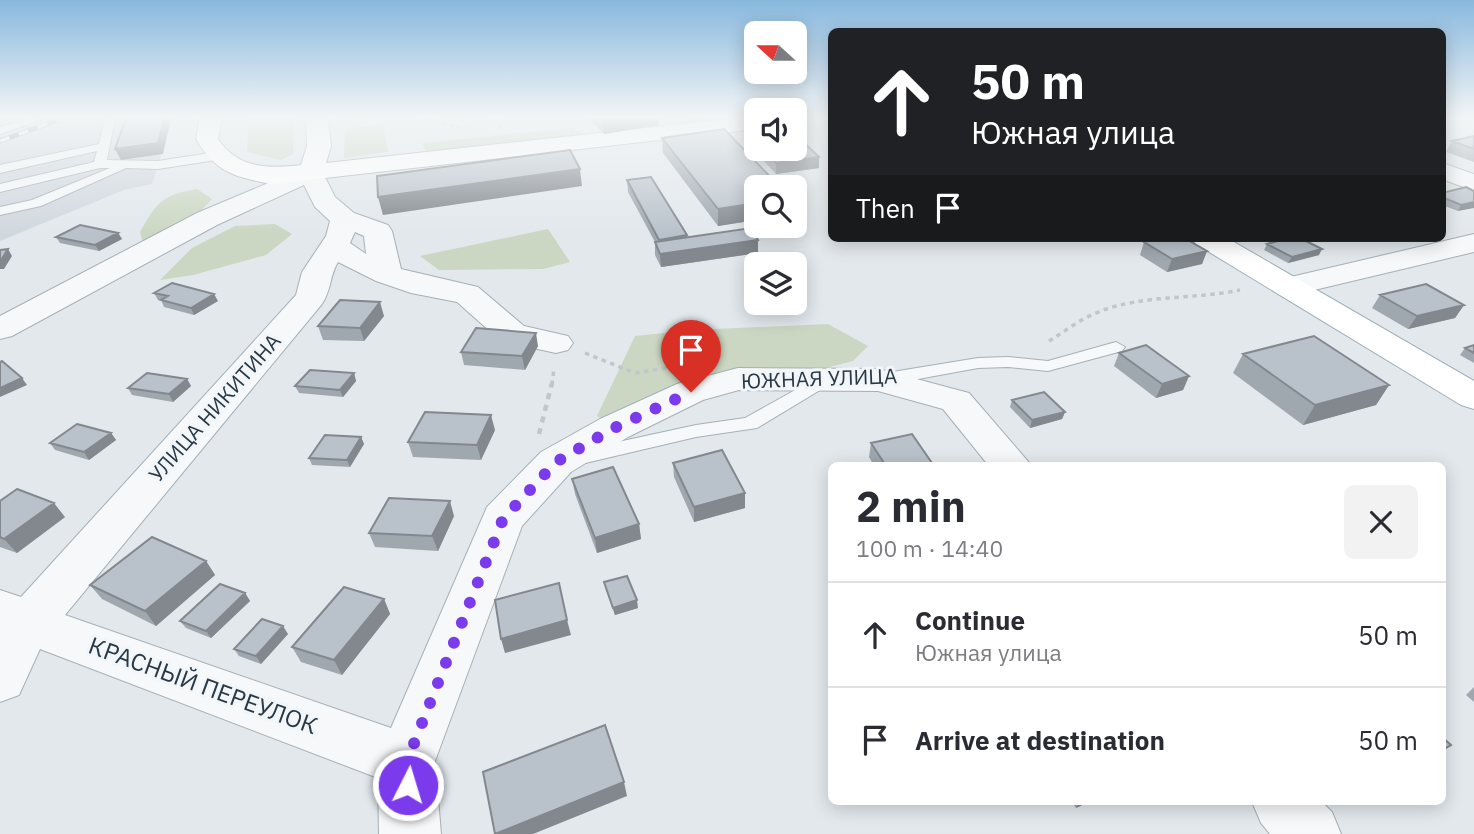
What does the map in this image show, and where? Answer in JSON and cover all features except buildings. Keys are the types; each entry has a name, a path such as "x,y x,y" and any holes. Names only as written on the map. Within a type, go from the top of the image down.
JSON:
{"street":[{"path":"221,157 225,162 272,176 315,159"},
{"path":"225,162 274,165 295,160 340,157"},
{"path":"0,329 315,159"},
{"path":"315,159 324,201 354,260 387,275 422,286 467,294 513,334 556,343"},
{"path":"207,219 225,162"},
{"path":"1446,172 1474,183"},
{"name":"УЛИЦА НИКИТИНА","path":"0,678 14,616 311,297 317,272 339,232"},
{"path":"1213,242 1474,397"},
{"path":"1289,287 1474,243"},
{"name":"ЮЖНАЯ УЛИЦА","path":"407,761 503,519 556,462 632,432 691,392 738,379 879,380"},
{"path":"879,380 956,401 1009,462"},
{"name":"КРАСНЫЙ ПЕРЕУЛОК","path":"14,616 407,761"},
{"path":"407,761 410,834"},
{"path":"1285,805 1310,834"}],"lane":[{"path":"0,169 55,157"},
{"path":"100,164 102,157"},
{"path":"0,188 100,164 124,166 225,162"},
{"path":"0,223 36,203 124,166"},
{"path":"0,211 36,203"},
{"name":"ЮЖНАЯ УЛИЦА","path":"879,380 978,363 1008,362 1048,366 1116,347"}],"path":[{"path":"1008,362 1057,337 1095,313 1131,303 1289,287"},
{"path":"556,343 635,373 669,368"}],"shaded area":[{"path":"0,157 161,157 152,184 124,190 0,241"}],"green space":[{"path":"197,189 212,199 193,219 143,243 140,232 156,207 168,197"},
{"path":"275,224 292,234 266,255 193,275 160,280 192,248 235,226"},
{"path":"548,229 570,262 543,269 439,270 420,256"},
{"path":"828,324 868,346 853,361 803,374 738,376 612,423 597,416 635,336 694,330"}],"route":[{"path":"408,785 407,761 503,519 556,462 614,428 691,392"}]}
